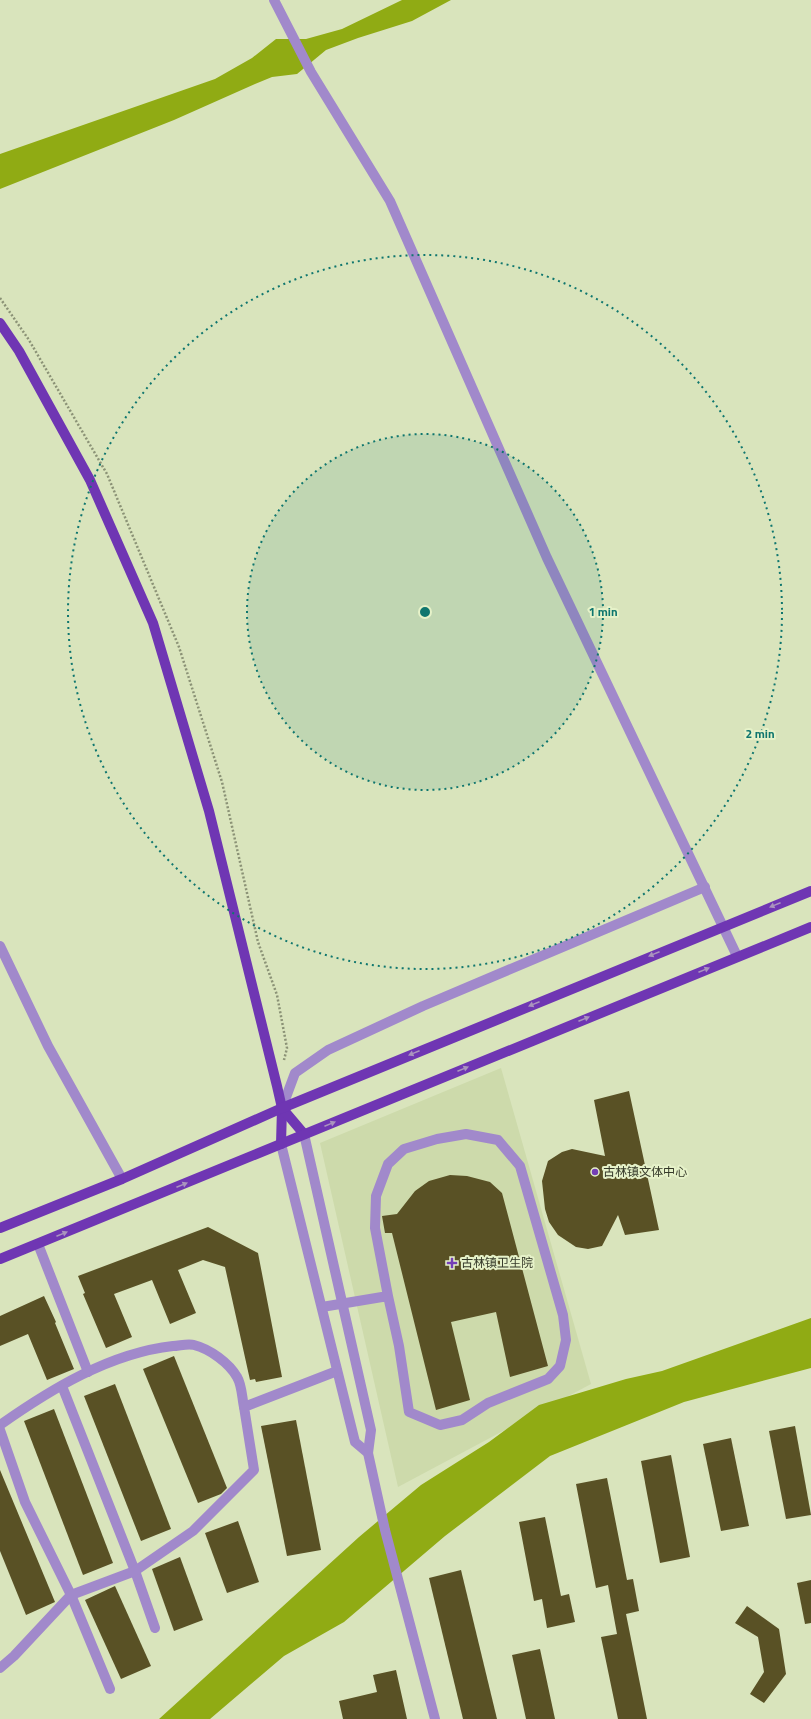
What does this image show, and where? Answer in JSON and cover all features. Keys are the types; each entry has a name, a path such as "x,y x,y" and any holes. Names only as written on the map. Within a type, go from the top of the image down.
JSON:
{"main road":[{"path":"0,323 19,351 90,480 153,623 209,811 282,1108 281,1144"},
{"path":"0,1228 122,1178 282,1108 811,891"},
{"path":"0,1259 811,927"},
{"path":"282,1108 304,1134"}],"street":[{"path":"274,0 311,72 390,200 547,558 737,956"},
{"path":"282,1108 295,1072 328,1050 423,1006 705,887"},
{"path":"0,946 48,1046 122,1178"},
{"path":"304,1134 372,1430 368,1453 385,1530 435,1719"},
{"path":"466,1134 498,1140 520,1166 563,1315 566,1340 560,1366 548,1379 488,1403 462,1420 440,1425 410,1412 388,1296 375,1228 376,1196 388,1164 404,1149 437,1139 466,1134"},
{"path":"281,1144 355,1442 368,1453"},
{"path":"38,1244 88,1372"},
{"path":"322,1307 388,1296"},
{"path":"0,1425 30,1403 88,1372 128,1355 152,1348 193,1344 220,1358 238,1378 254,1470 193,1531 134,1571 71,1595 14,1656 0,1668"},
{"path":"244,1407 337,1371"},
{"path":"62,1386 155,1628"},
{"path":"0,1430 25,1502 71,1595 110,1689"}],"shaded area":[{"path":"402,0 451,0 412,21 326,50 297,74 272,77 174,120 0,189 0,154 215,79 252,58 276,39 306,39 342,29"},
{"name":"古林镇卫生院","path":"501,1068 591,1384 398,1487 320,1143"},
{"path":"811,1318 811,1368 684,1402 550,1456 445,1536 344,1622 284,1656 210,1719 159,1719 359,1537 421,1485 489,1442 539,1405 626,1379 662,1371"}],"building":[{"name":"古林镇文体中心","path":"629,1091 659,1230 625,1235 618,1215 602,1246 588,1249 576,1247 558,1235 549,1222 545,1209 542,1181 548,1161 562,1152 572,1149 605,1156 594,1100"},
{"path":"450,1175 467,1176 490,1182 502,1193 548,1366 510,1377 496,1312 451,1322 470,1400 436,1410 392,1233 385,1233 382,1216 397,1214 415,1191 429,1181"},
{"path":"208,1227 258,1253 282,1377 256,1382 255,1379 250,1380 225,1267 203,1260 178,1270 196,1313 170,1324 152,1280 114,1294 132,1337 106,1348 83,1294 85,1293 78,1276"},
{"path":"44,1296 56,1322 55,1323 74,1369 47,1380 28,1334 0,1346 0,1316"},
{"path":"174,1356 227,1488 221,1494 198,1503 143,1369"},
{"path":"115,1384 171,1529 141,1541 84,1396"},
{"path":"54,1409 113,1563 83,1575 24,1421"},
{"path":"296,1420 321,1550 287,1556 261,1426"},
{"path":"795,1426 811,1515 786,1519 769,1431"},
{"path":"731,1438 749,1526 721,1531 703,1444"},
{"path":"671,1455 690,1557 660,1563 641,1461"},
{"path":"0,1470 55,1602 26,1615 0,1551"},
{"path":"607,1478 627,1580 633,1579 639,1611 626,1614 647,1719 618,1719 601,1637 617,1634 608,1585 596,1588 576,1484"},
{"path":"545,1517 561,1596 569,1594 575,1622 547,1628 542,1599 534,1601 519,1522"},
{"path":"238,1521 259,1582 227,1593 205,1533"},
{"path":"180,1557 203,1620 174,1631 152,1569"},
{"path":"461,1570 497,1719 463,1719 429,1578"},
{"path":"811,1580 811,1623 805,1624 797,1583"},
{"path":"115,1586 151,1666 121,1679 85,1600"},
{"path":"747,1606 779,1629 786,1674 764,1703 750,1694 764,1672 758,1637 735,1623"},
{"path":"540,1649 555,1719 526,1719 512,1655"},
{"path":"396,1670 407,1719 343,1719 339,1701 377,1692 373,1675"}],"place":[{"name":"古林镇文体中心","path":"595,1172"},
{"name":"古林镇卫生院","path":"452,1263"}]}
